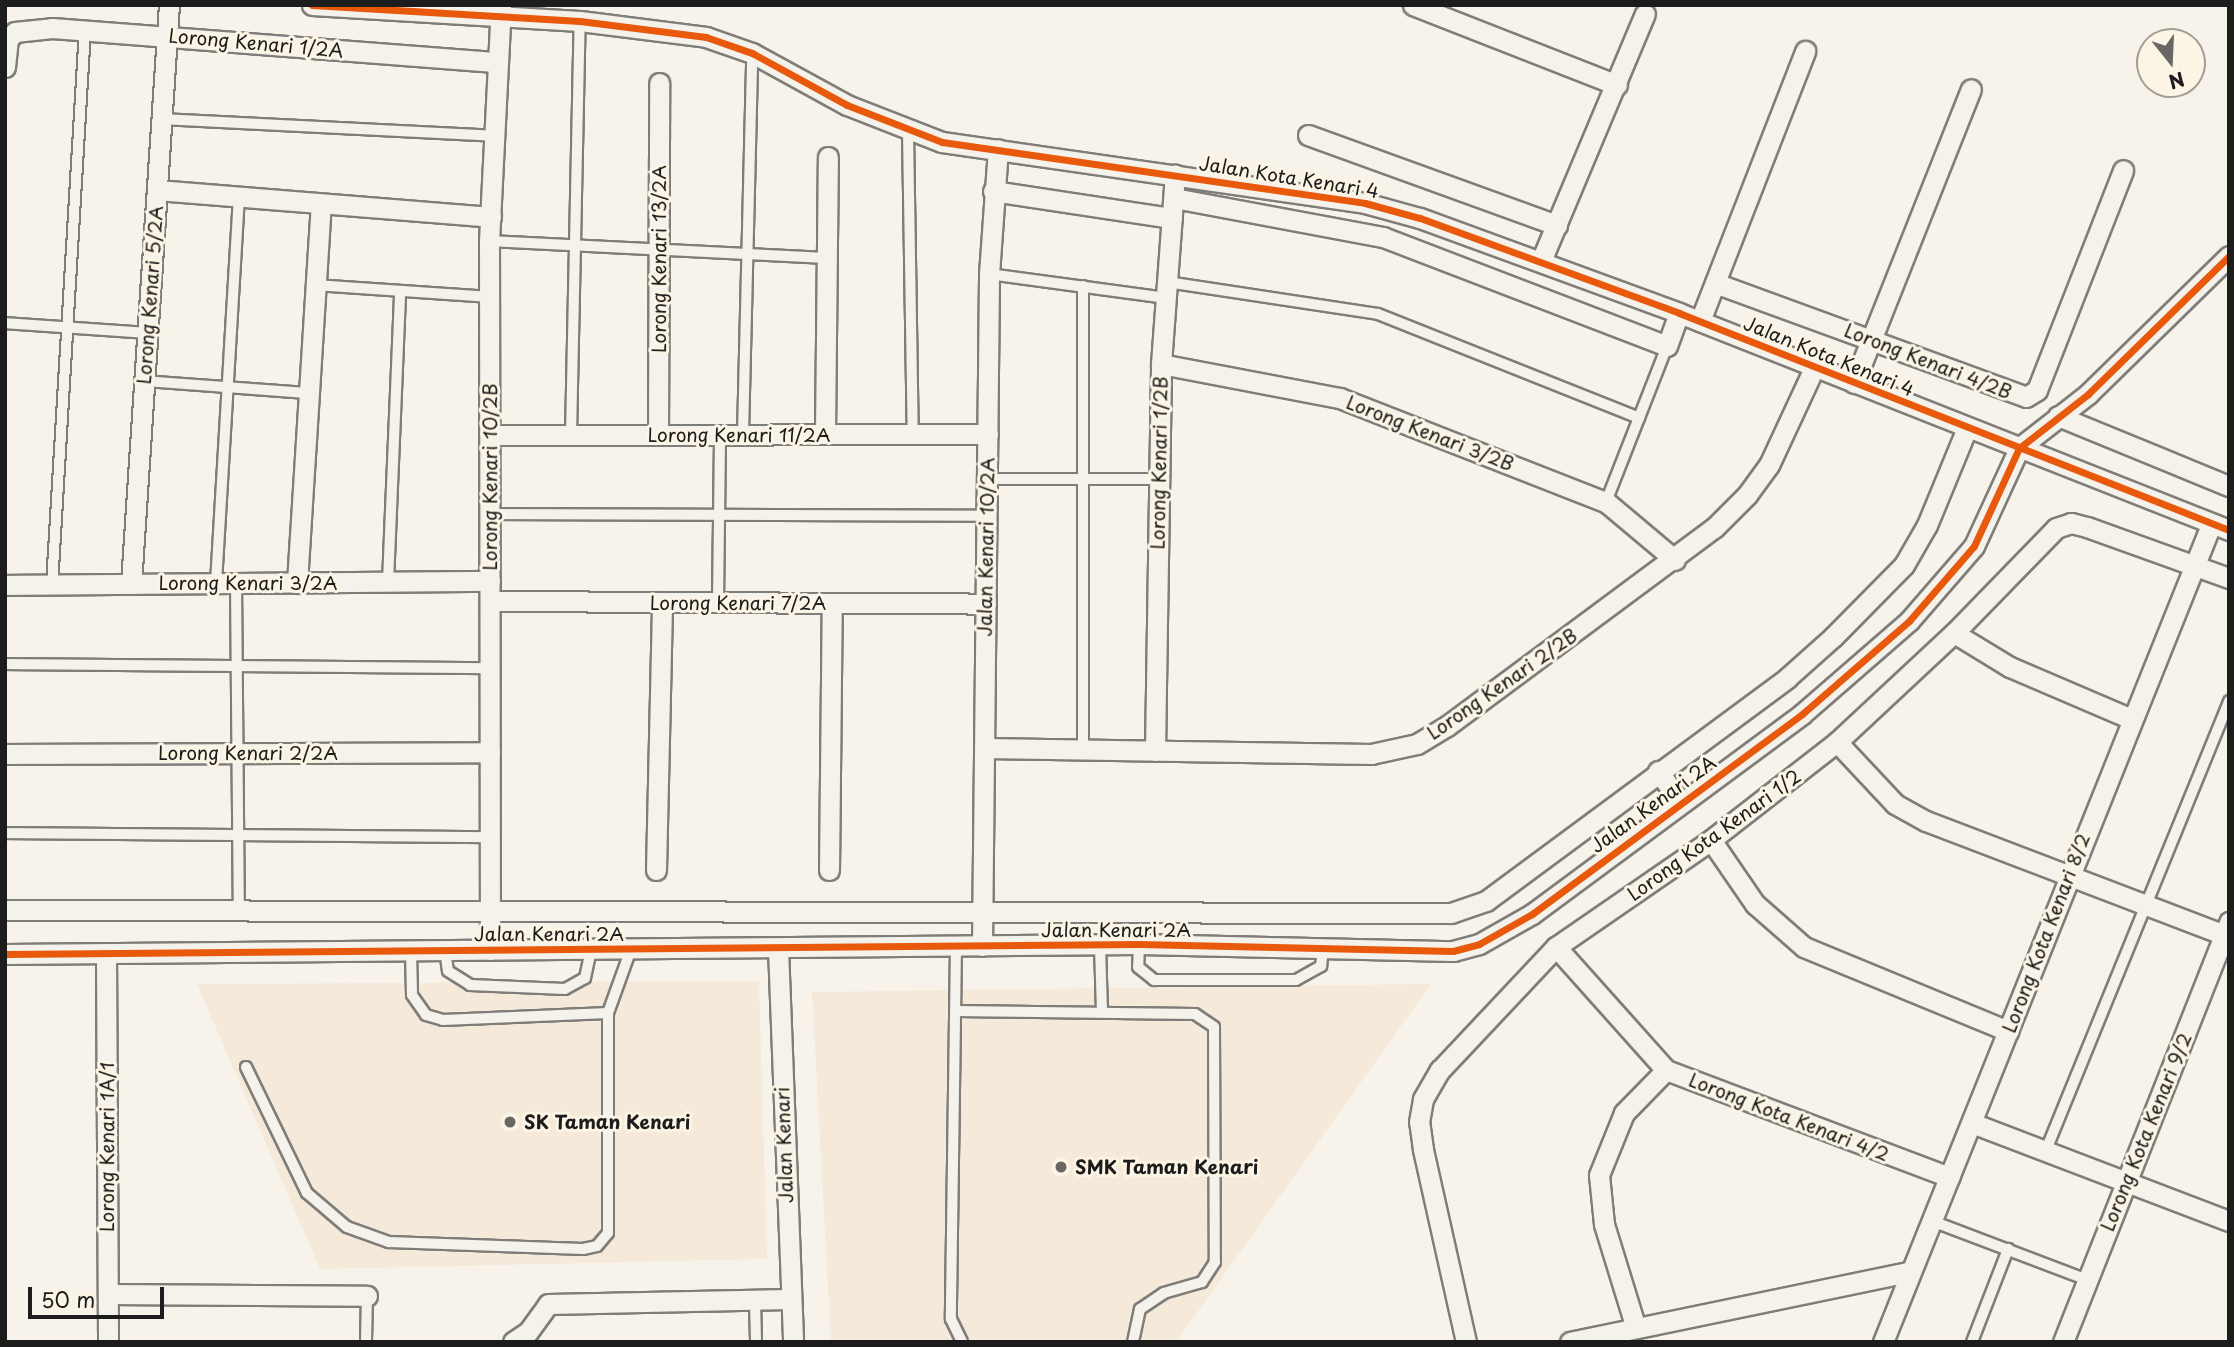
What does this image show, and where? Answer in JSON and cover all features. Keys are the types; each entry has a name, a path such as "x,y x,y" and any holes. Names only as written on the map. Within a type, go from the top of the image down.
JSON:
{"street":[{"name":"Lorong Kenari 5/2A","path":"131,584 169,5"},
{"name":"Jalan Kota Kenari 4","path":"312,5 501,11 706,37 752,53 847,105 942,142 1366,202 1541,261 1679,313 2220,527"},
{"path":"1413,5 1617,85"},
{"name":"Lorong Kenari 10/2B","path":"490,950 489,241 501,11"},
{"path":"1541,261 1645,14"},
{"name":"Lorong Kenari 1/2A","path":"5,67 8,39 15,32 85,30 498,62"},
{"path":"1700,321 1805,51"},
{"name":"Lorong Kenari 13/2A","path":"658,435 659,83"},
{"path":"1854,383 1868,337 1971,89"},
{"path":"1308,135 1557,225"},
{"name":"Jalan Kenari 10/2A","path":"982,946 989,274 998,149"},
{"path":"825,434 828,157"},
{"name":"Lorong Kenari 4/2B","path":"1715,283 1868,337 2011,395 2031,395 2037,390 2123,170"},
{"name":"Lorong Kenari 1/2B","path":"1155,751 1161,363 1175,175"},
{"path":"157,190 491,217"},
{"path":"993,191 1173,208 1383,237 1667,346 1679,313"},
{"path":"297,583 321,204"},
{"path":"2019,448 2088,394 2229,256"},
{"name":"Lorong Kenari 3/2B","path":"1161,363 1340,398 1606,502 1675,560"},
{"name":"Lorong Kenari 2/2B","path":"984,748 1371,754 1417,744 1675,560 1747,495 1769,465 1814,368"},
{"path":"2058,416 2228,483"},
{"name":"Jalan Kenari 2A","path":"5,910 1451,913 1486,901 1787,678 1904,565 1927,525 1967,428"},
{"name":"Lorong Kenari 11/2A","path":"489,435 988,434"},
{"name":"Jalan Kenari 2A","path":"5,954 1100,944 1453,951 1479,944 1532,914 1802,714 1951,578 1973,546 2019,448"},
{"name":"Lorong Kota Kenari 1/2","path":"1466,1342 1423,1149 1419,1122 1423,1099 1440,1070 1556,947 1711,840 1837,742 1954,633 2044,536 2071,523 2229,578"},
{"name":"Lorong Kota Kenari 8/2","path":"1883,1342 1908,1272 1933,1221 1972,1123 2129,718 2194,564 2220,527"},
{"name":"Lorong Kenari 3/2A","path":"5,585 490,581"},
{"name":"Lorong Kenari 7/2A","path":"490,601 986,604"},
{"path":"656,870 662,602"},
{"path":"829,870 832,603"},
{"path":"1954,633 2010,667 2129,718"},
{"path":"1837,742 1880,790 1905,809 2068,874 2227,932"},
{"name":"Lorong Kenari 2/2A","path":"5,754 490,752"},
{"path":"1658,771 1681,803"},
{"path":"1711,840 1755,904 1804,947 2008,1031"},
{"name":"Lorong Kota Kenari 9/2","path":"2063,1342 2227,932"},
{"name":"Lorong Kota Kenari 4/2","path":"1556,947 1666,1070 1950,1177"},
{"name":"Jalan Kenari","path":"778,948 789,1299 793,1342"},
{"name":"Lorong Kenari 1A/1","path":"106,953 108,1342"},
{"path":"1635,1325 1605,1224 1599,1175 1624,1113 1666,1070"},
{"path":"1972,1123 2229,1222"},
{"path":"1570,1342 1635,1325 1908,1272"},
{"path":"108,1294 368,1297"},
{"path":"513,1342 528,1332 548,1304 789,1299"}],"lane":[{"path":"570,435 580,21"},
{"path":"52,585 85,30"},
{"path":"743,435 752,53"},
{"path":"162,119 495,136"},
{"path":"908,131 913,434"},
{"path":"216,583 239,197"},
{"path":"489,241 827,258"},
{"path":"989,274 1083,286 1167,290 1378,314 1639,418"},
{"path":"316,285 489,297"},
{"path":"1083,286 1083,750"},
{"path":"388,582 400,291"},
{"path":"5,323 147,333"},
{"path":"1606,502 1667,346"},
{"path":"144,381 310,393"},
{"path":"718,603 720,435"},
{"path":"987,479 1159,478"},
{"path":"490,514 987,516"},
{"path":"236,583 239,910"},
{"path":"5,664 490,668"},
{"path":"2046,1150 2229,701"},
{"path":"5,833 490,837"},
{"path":"1100,944 1102,1012"},
{"path":"1139,944 1138,967 1154,980 1296,981 1321,966 1323,949"},
{"path":"956,946 951,1319 962,1342"},
{"path":"246,1067 307,1193 347,1227 389,1242 583,1249 597,1246 608,1233 608,1013 631,949"},
{"path":"445,950 448,971 470,985 565,989 585,978 591,950"},
{"path":"411,951 412,995 426,1015 443,1020 608,1013"},
{"path":"956,1011 1195,1014 1208,1020 1216,1036 1215,1262 1202,1282 1164,1293 1140,1309 1133,1342"},
{"path":"1933,1221 2087,1280"},
{"path":"1972,1342 2008,1249"},
{"path":"366,1342 368,1297"},
{"path":"755,1300 756,1342"}],"shaded area":[{"name":"SK Taman Kenari","path":"759,981 767,1259 320,1269 197,984"},
{"name":"SMK Taman Kenari","path":"1431,984 1176,1342 831,1342 812,992"}],"cycle path":[{"path":"312,5 580,21 706,37 752,53 847,105 942,142 1365,203 1420,218 1679,313 2229,530"},
{"path":"5,954 1139,944 1453,951 1479,944 1532,914 1802,714 1909,621 1974,546 2019,448 2088,394 2229,256"}],"place":[{"name":"SK Taman Kenari","path":"510,1122"},
{"name":"SMK Taman Kenari","path":"1061,1167"}]}
